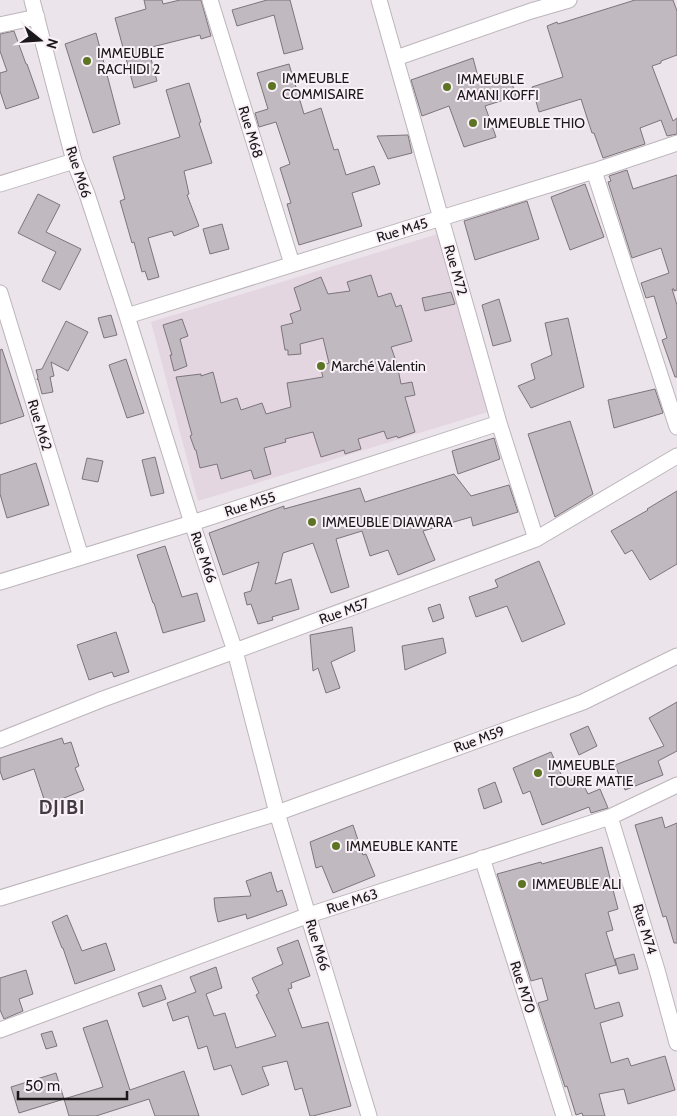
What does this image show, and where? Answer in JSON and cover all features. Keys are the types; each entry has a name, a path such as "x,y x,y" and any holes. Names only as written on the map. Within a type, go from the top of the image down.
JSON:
{"street":[{"name":"Rue M66","path":"32,0 74,160 87,194 235,651 278,813 369,1116"},
{"name":"Rue M68","path":"210,0 292,264"},
{"name":"Rue M72","path":"379,0 499,422 536,539"},
{"path":"396,58 530,6 569,0"},
{"path":"0,25 37,17"},
{"name":"Rue M45","path":"127,316 594,171 677,143"},
{"path":"0,184 74,160"},
{"path":"594,171 677,426"},
{"name":"Rue M62","path":"0,293 80,557"},
{"name":"Rue M55","path":"0,582 192,523 499,422"},
{"name":"Rue M57","path":"0,740 103,698 536,539 677,456"},
{"name":"Rue M59","path":"0,898 278,813 583,702 677,656"},
{"name":"Rue M63","path":"0,1030 308,915 610,817 677,785"},
{"name":"Rue M74","path":"610,817 657,970 677,1043"},
{"name":"Rue M70","path":"482,858 564,1116"}],"shaded area":[{"name":"Marché Valentin","path":"441,233 491,411 198,501 151,322"}],"building":[{"path":"144,0 162,0 163,4 180,0 201,0 211,36 201,39 200,35 148,48 157,81 134,88 115,18 146,9"},
{"path":"267,0 290,0 303,49 284,54 274,15 237,26 232,10"},
{"path":"635,0 673,0 677,11 677,55 652,66 673,121 677,118 677,134 667,136 661,120 640,128 645,144 603,158 594,133 592,133 581,99 539,112 532,87 563,77 547,26"},
{"path":"14,31 39,98 6,109 0,91 0,73 7,71 0,51 0,34"},
{"path":"96,33 120,124 93,133 65,44"},
{"path":"473,58 480,84 509,74 516,96 485,106 496,137 464,147 449,106 422,116 411,80"},
{"path":"289,64 304,114 321,108 334,150 338,149 346,175 374,166 380,184 352,193 362,226 299,245 287,204 291,203 280,168 290,164 276,122 259,127 255,113 268,109 257,73"},
{"path":"189,83 212,163 184,171 189,194 187,195 199,226 174,236 172,231 148,238 159,277 148,280 145,271 142,272 120,201 125,199 113,157 180,137 166,90"},
{"path":"408,135 412,153 388,159 377,136"},
{"path":"627,170 633,189 677,175 677,290 674,291 672,289 677,305 677,377 675,377 662,340 667,338 654,296 646,298 641,283 669,273 661,248 632,258 608,182 611,181 609,176"},
{"path":"585,184 604,237 570,250 551,197"},
{"path":"38,194 60,205 46,232 81,249 60,290 42,281 56,252 18,233"},
{"path":"527,201 539,239 475,260 464,221"},
{"path":"222,224 229,249 210,254 203,229"},
{"path":"371,275 378,297 391,293 396,307 401,305 412,341 391,347 401,384 412,382 415,395 405,397 415,432 398,438 397,436 387,439 384,431 358,439 361,449 345,454 344,450 321,457 313,432 285,439 286,442 264,448 271,474 254,479 251,470 221,479 217,464 200,468 196,450 190,436 192,435 176,377 201,374 201,376 213,372 221,403 237,398 241,410 262,403 266,414 291,407 287,383 323,377 320,366 329,363 323,338 300,344 301,354 288,355 288,350 285,350 281,326 293,323 290,314 301,310 294,288 321,277 328,294 350,291 347,282"},
{"path":"451,292 455,304 425,311 422,298"},
{"path":"499,299 511,341 493,346 482,305"},
{"path":"111,315 117,335 104,338 98,318"},
{"path":"568,318 584,387 531,408 518,386 535,379 531,364 552,355 545,323"},
{"path":"182,319 188,336 180,339 187,366 174,371 170,355 172,355 163,325"},
{"path":"66,321 88,332 68,371 51,362 54,376 50,377 53,392 42,394 36,370 42,369"},
{"path":"2,349 24,416 0,424 0,350"},
{"path":"126,359 144,413 127,418 109,365"},
{"path":"655,389 663,413 614,428 608,400"},
{"path":"570,421 593,494 555,517 528,434"},
{"path":"494,438 500,459 458,474 452,451"},
{"path":"155,457 164,493 151,496 142,460"},
{"path":"87,458 103,461 98,482 82,479"},
{"path":"36,463 49,505 7,518 0,494 0,475"},
{"path":"454,474 471,496 509,485 518,512 473,526 471,517 423,531 435,560 398,575 388,550 370,556 362,531 336,539 349,587 331,593 313,543 283,553 275,584 291,579 299,609 272,617 273,620 258,624 251,604 247,605 244,593 251,591 259,562 223,575 209,533 284,506 284,509 360,488 365,502"},
{"path":"677,491 677,564 650,580 632,550 625,554 611,531"},
{"path":"165,546 182,597 197,593 205,621 163,633 137,555"},
{"path":"539,561 565,624 522,642 507,606 476,617 469,597 498,587 495,580"},
{"path":"440,604 444,618 433,622 428,608"},
{"path":"352,627 355,651 331,662 340,688 326,693 318,668 313,671 310,635"},
{"path":"116,632 129,672 114,677 112,672 89,680 77,645"},
{"path":"443,638 446,653 405,670 402,646"},
{"path":"677,702 677,751 658,761 663,775 625,790 615,765 664,746 649,718"},
{"path":"588,726 597,746 579,755 570,734"},
{"path":"62,738 64,744 71,742 79,766 75,768 84,790 59,800 62,810 49,814 34,769 3,780 0,771 0,758"},
{"path":"551,752 565,783 579,776 588,794 600,789 608,808 591,813 589,807 542,825 530,791 523,794 513,768"},
{"path":"495,782 502,802 484,809 478,789"},
{"path":"662,817 665,828 677,823 677,943 674,943 666,916 663,917 635,825"},
{"path":"353,825 363,855 366,854 375,876 333,893 322,866 316,868 310,842"},
{"path":"602,847 618,909 608,912 613,930 606,932 616,965 585,974 595,1009 619,1002 623,1016 600,1023 611,1063 628,1058 631,1066 665,1056 675,1090 628,1104 624,1089 599,1094 605,1116 583,1116 582,1113 576,1115 538,1003 548,1000 542,978 531,981 497,874 541,862 542,864"},
{"path":"271,872 277,892 282,890 287,905 247,919 246,914 218,922 214,898 251,896 246,881"},
{"path":"67,915 82,951 106,943 115,970 75,984 52,922"},
{"path":"298,940 310,976 291,983 292,988 288,989 302,1028 328,1022 351,1106 313,1116 310,1116 302,1088 295,1090 287,1061 262,1067 269,1085 242,1095 231,1065 214,1070 207,1046 198,1049 188,1016 173,1021 167,1003 196,992 190,977 216,967 222,988 206,994 214,1016 225,1013 236,1048 276,1036 256,995 259,993 252,978 283,964 277,948"},
{"path":"634,954 638,969 619,974 615,959"},
{"path":"26,970 33,994 19,999 23,1011 4,1019 0,1010 0,978"},
{"path":"161,985 166,999 143,1007 138,993"},
{"path":"107,1020 130,1090 184,1071 199,1116 155,1116 149,1099 96,1116 69,1116 64,1099 103,1087 83,1028"},
{"path":"52,1031 57,1046 46,1049 41,1034"},
{"path":"56,1073 64,1099 19,1113 11,1087"}],"place":[{"name":"IMMEUBLE RACHIDI 2","path":"87,61"},
{"name":"IMMEUBLE COMMISAIRE","path":"272,86"},
{"name":"IMMEUBLE AMANI KOFFI","path":"447,87"},
{"name":"IMMEUBLE THIO","path":"473,123"},
{"name":"Marché Valentin","path":"321,366"},
{"name":"IMMEUBLE DIAWARA","path":"312,522"},
{"name":"IMMEUBLE TOURE MATIE","path":"538,773"},
{"name":"IMMEUBLE KANTE","path":"336,846"},
{"name":"IMMEUBLE ALI","path":"522,884"}],"district":[{"name":"DJIBI","path":"62,807"}]}
